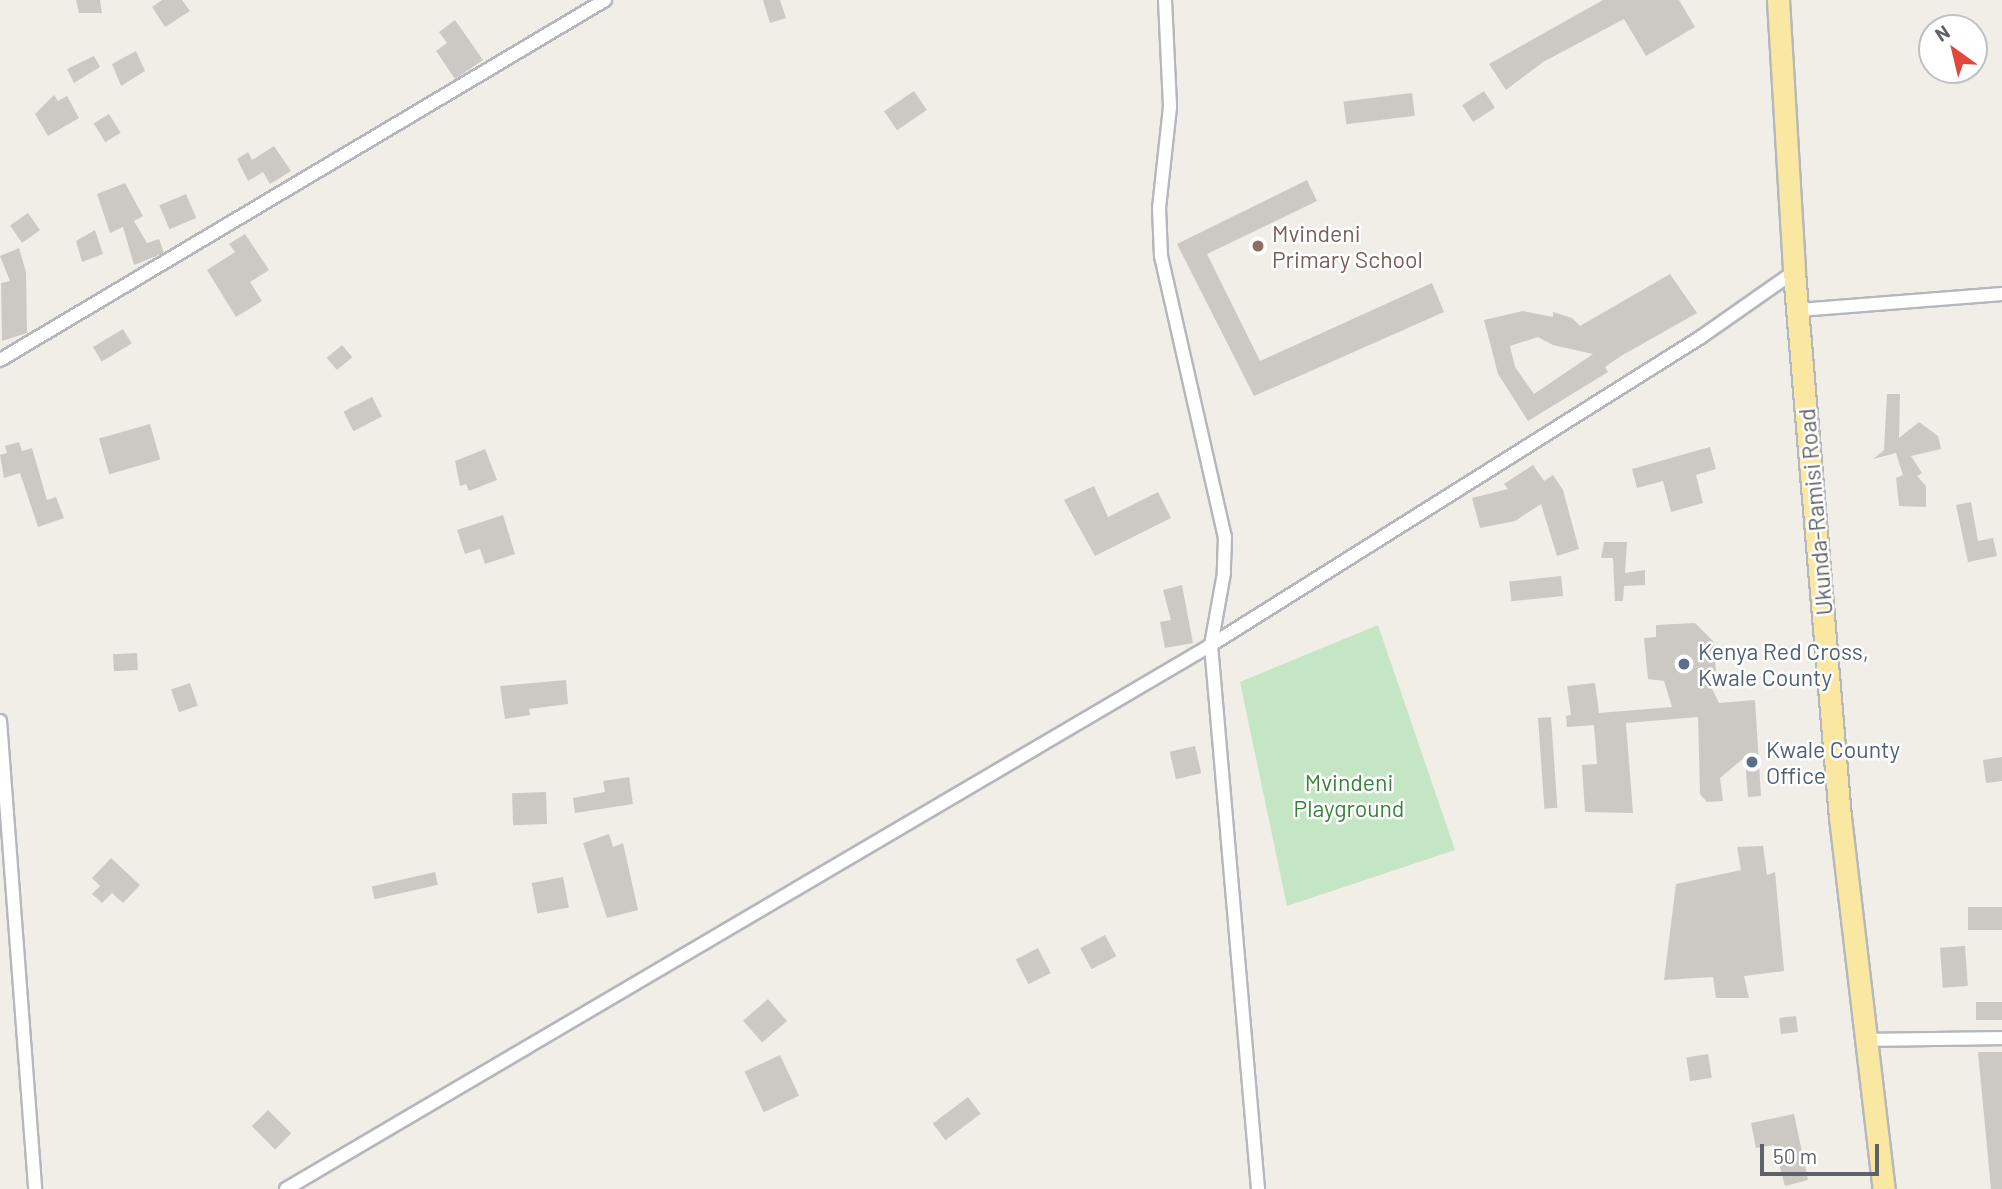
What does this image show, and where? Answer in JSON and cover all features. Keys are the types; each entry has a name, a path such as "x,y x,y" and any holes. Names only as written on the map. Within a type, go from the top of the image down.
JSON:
{"highway":[{"name":"Ukunda-Ramisi Road","path":"1778,0 1794,272 1840,817 1884,1189"}],"street":[{"path":"0,360 606,0"},
{"path":"1165,0 1170,107 1159,208 1161,256 1225,537 1224,573 1212,645 1258,1189"},
{"path":"286,1189 1212,645 1701,337 1794,272"},
{"path":"1799,310 2002,294"},
{"path":"0,721 35,1189"},
{"path":"1867,1040 2002,1038"}],"green space":[{"name":"Mvindeni Playground","path":"1378,625 1455,850 1287,906 1240,682"}],"building":[{"path":"76,0 100,0 102,13 79,13"},
{"path":"162,0 182,0 190,11 165,27 152,7"},
{"path":"763,0 780,0 786,18 770,23"},
{"path":"1603,0 1679,0 1695,27 1646,56 1624,19 1543,62 1506,90 1489,64"},
{"path":"455,20 483,60 455,79 436,51 447,43 439,32"},
{"path":"136,51 145,71 121,86 112,64"},
{"path":"94,56 100,67 74,83 67,69"},
{"path":"914,91 927,110 897,130 884,111"},
{"path":"1484,91 1495,108 1473,122 1462,105"},
{"path":"1412,93 1415,116 1346,124 1344,101"},
{"path":"54,95 58,101 67,96 79,118 48,136 35,114"},
{"path":"109,114 121,133 105,142 94,124"},
{"path":"274,146 291,171 270,184 263,172 248,181 237,159 248,152 252,160"},
{"path":"1307,180 1317,201 1207,254 1260,361 1432,283 1444,312 1254,396 1177,244"},
{"path":"125,183 143,216 134,221 147,243 159,239 164,253 134,265 123,227 110,233 97,194"},
{"path":"186,194 196,218 169,229 159,205"},
{"path":"28,213 40,230 22,243 10,226"},
{"path":"95,230 103,254 82,262 76,241"},
{"path":"245,234 269,270 250,282 262,301 236,317 207,270 235,252 229,244"},
{"path":"19,248 26,272 27,333 2,341 1,283 10,281 0,256"},
{"path":"1670,274 1697,313 1621,356 1605,367 1608,372 1528,421 1498,374 1484,320 1523,311 1553,317 1553,312 1572,318 1580,326","holes":["1538,337 1553,345 1593,354 1534,394 1515,367 1510,346"]},
{"path":"123,329 132,344 102,362 93,347"},
{"path":"342,345 352,357 337,370 327,358"},
{"path":"1887,394 1900,394 1899,438 1919,422 1938,436 1941,449 1911,456 1922,473 1917,476 1926,486 1926,507 1899,506 1896,478 1903,475 1896,453 1873,459 1884,450"},
{"path":"372,397 382,417 353,431 343,412"},
{"path":"150,424 160,460 109,474 99,439"},
{"path":"19,442 22,451 32,448 47,500 56,497 64,518 38,527 20,473 4,478 0,455 7,453 5,446"},
{"path":"1710,447 1716,469 1696,475 1703,503 1671,512 1663,481 1637,488 1632,469"},
{"path":"485,449 497,480 469,491 466,484 460,486 455,461"},
{"path":"1533,465 1544,481 1553,475 1563,490 1579,549 1557,556 1541,504 1515,521 1480,528 1472,498 1508,489 1504,484"},
{"path":"1094,486 1108,517 1158,492 1171,518 1095,556 1064,500"},
{"path":"1971,502 1978,541 1993,538 1997,556 1968,562 1956,505"},
{"path":"503,515 515,554 485,564 480,549 465,554 457,530"},
{"path":"1604,542 1627,542 1625,573 1645,570 1645,585 1624,586 1623,601 1615,601 1613,558 1601,558"},
{"path":"1561,576 1563,596 1511,601 1509,581"},
{"path":"1182,585 1193,643 1165,648 1160,622 1171,620 1163,590"},
{"path":"1695,623 1713,641 1716,671 1703,670 1719,703 1755,700 1761,796 1748,797 1745,757 1720,778 1723,801 1707,802 1700,794 1698,717 1626,723 1633,813 1585,812 1582,765 1597,764 1594,725 1567,727 1566,716 1571,715 1567,686 1595,683 1599,713 1672,707 1664,681 1648,679 1644,638 1656,637 1656,625"},
{"path":"137,653 138,670 114,671 113,654"},
{"path":"566,680 568,704 529,709 530,715 505,719 500,686"},
{"path":"190,683 198,706 179,712 171,690"},
{"path":"1551,717 1557,808 1544,809 1538,718"},
{"path":"1195,746 1201,773 1176,779 1170,752"},
{"path":"2002,757 2002,781 1986,783 1983,760"},
{"path":"629,777 633,804 575,813 573,798 605,792 603,781"},
{"path":"546,792 547,824 513,825 512,793"},
{"path":"609,834 613,847 623,843 638,910 607,918 583,843"},
{"path":"1763,846 1767,875 1775,872 1784,971 1744,976 1749,998 1716,998 1713,977 1664,980 1676,884 1741,870 1737,847"},
{"path":"111,858 140,885 123,903 112,893 102,903 92,894 100,886 92,878"},
{"path":"435,872 438,885 375,899 372,887"},
{"path":"563,877 569,907 538,914 532,883"},
{"path":"1968,907 2002,907 2002,930 1968,930"},
{"path":"1105,935 1116,956 1092,969 1080,948"},
{"path":"1965,946 1968,986 1943,988 1940,948"},
{"path":"1038,948 1051,973 1028,984 1016,959"},
{"path":"768,999 787,1021 762,1043 743,1021"},
{"path":"1976,1002 2002,1002 2002,1020 1976,1020"},
{"path":"1796,1016 1798,1032 1781,1034 1779,1018"},
{"path":"1978,1052 2002,1052 2002,1189 1991,1189"},
{"path":"1708,1054 1712,1078 1690,1081 1686,1057"},
{"path":"780,1055 799,1096 764,1112 745,1071"},
{"path":"968,1097 981,1114 945,1140 933,1123"},
{"path":"268,1110 291,1133 275,1150 252,1126"},
{"path":"1794,1114 1808,1180 1785,1186 1774,1145 1756,1148 1751,1123"}],"place":[{"name":"Mvindeni Primary School","path":"1258,246"},
{"name":"Kenya Red Cross, Kwale County","path":"1684,664"},
{"name":"Kwale County Office","path":"1752,762"}]}
